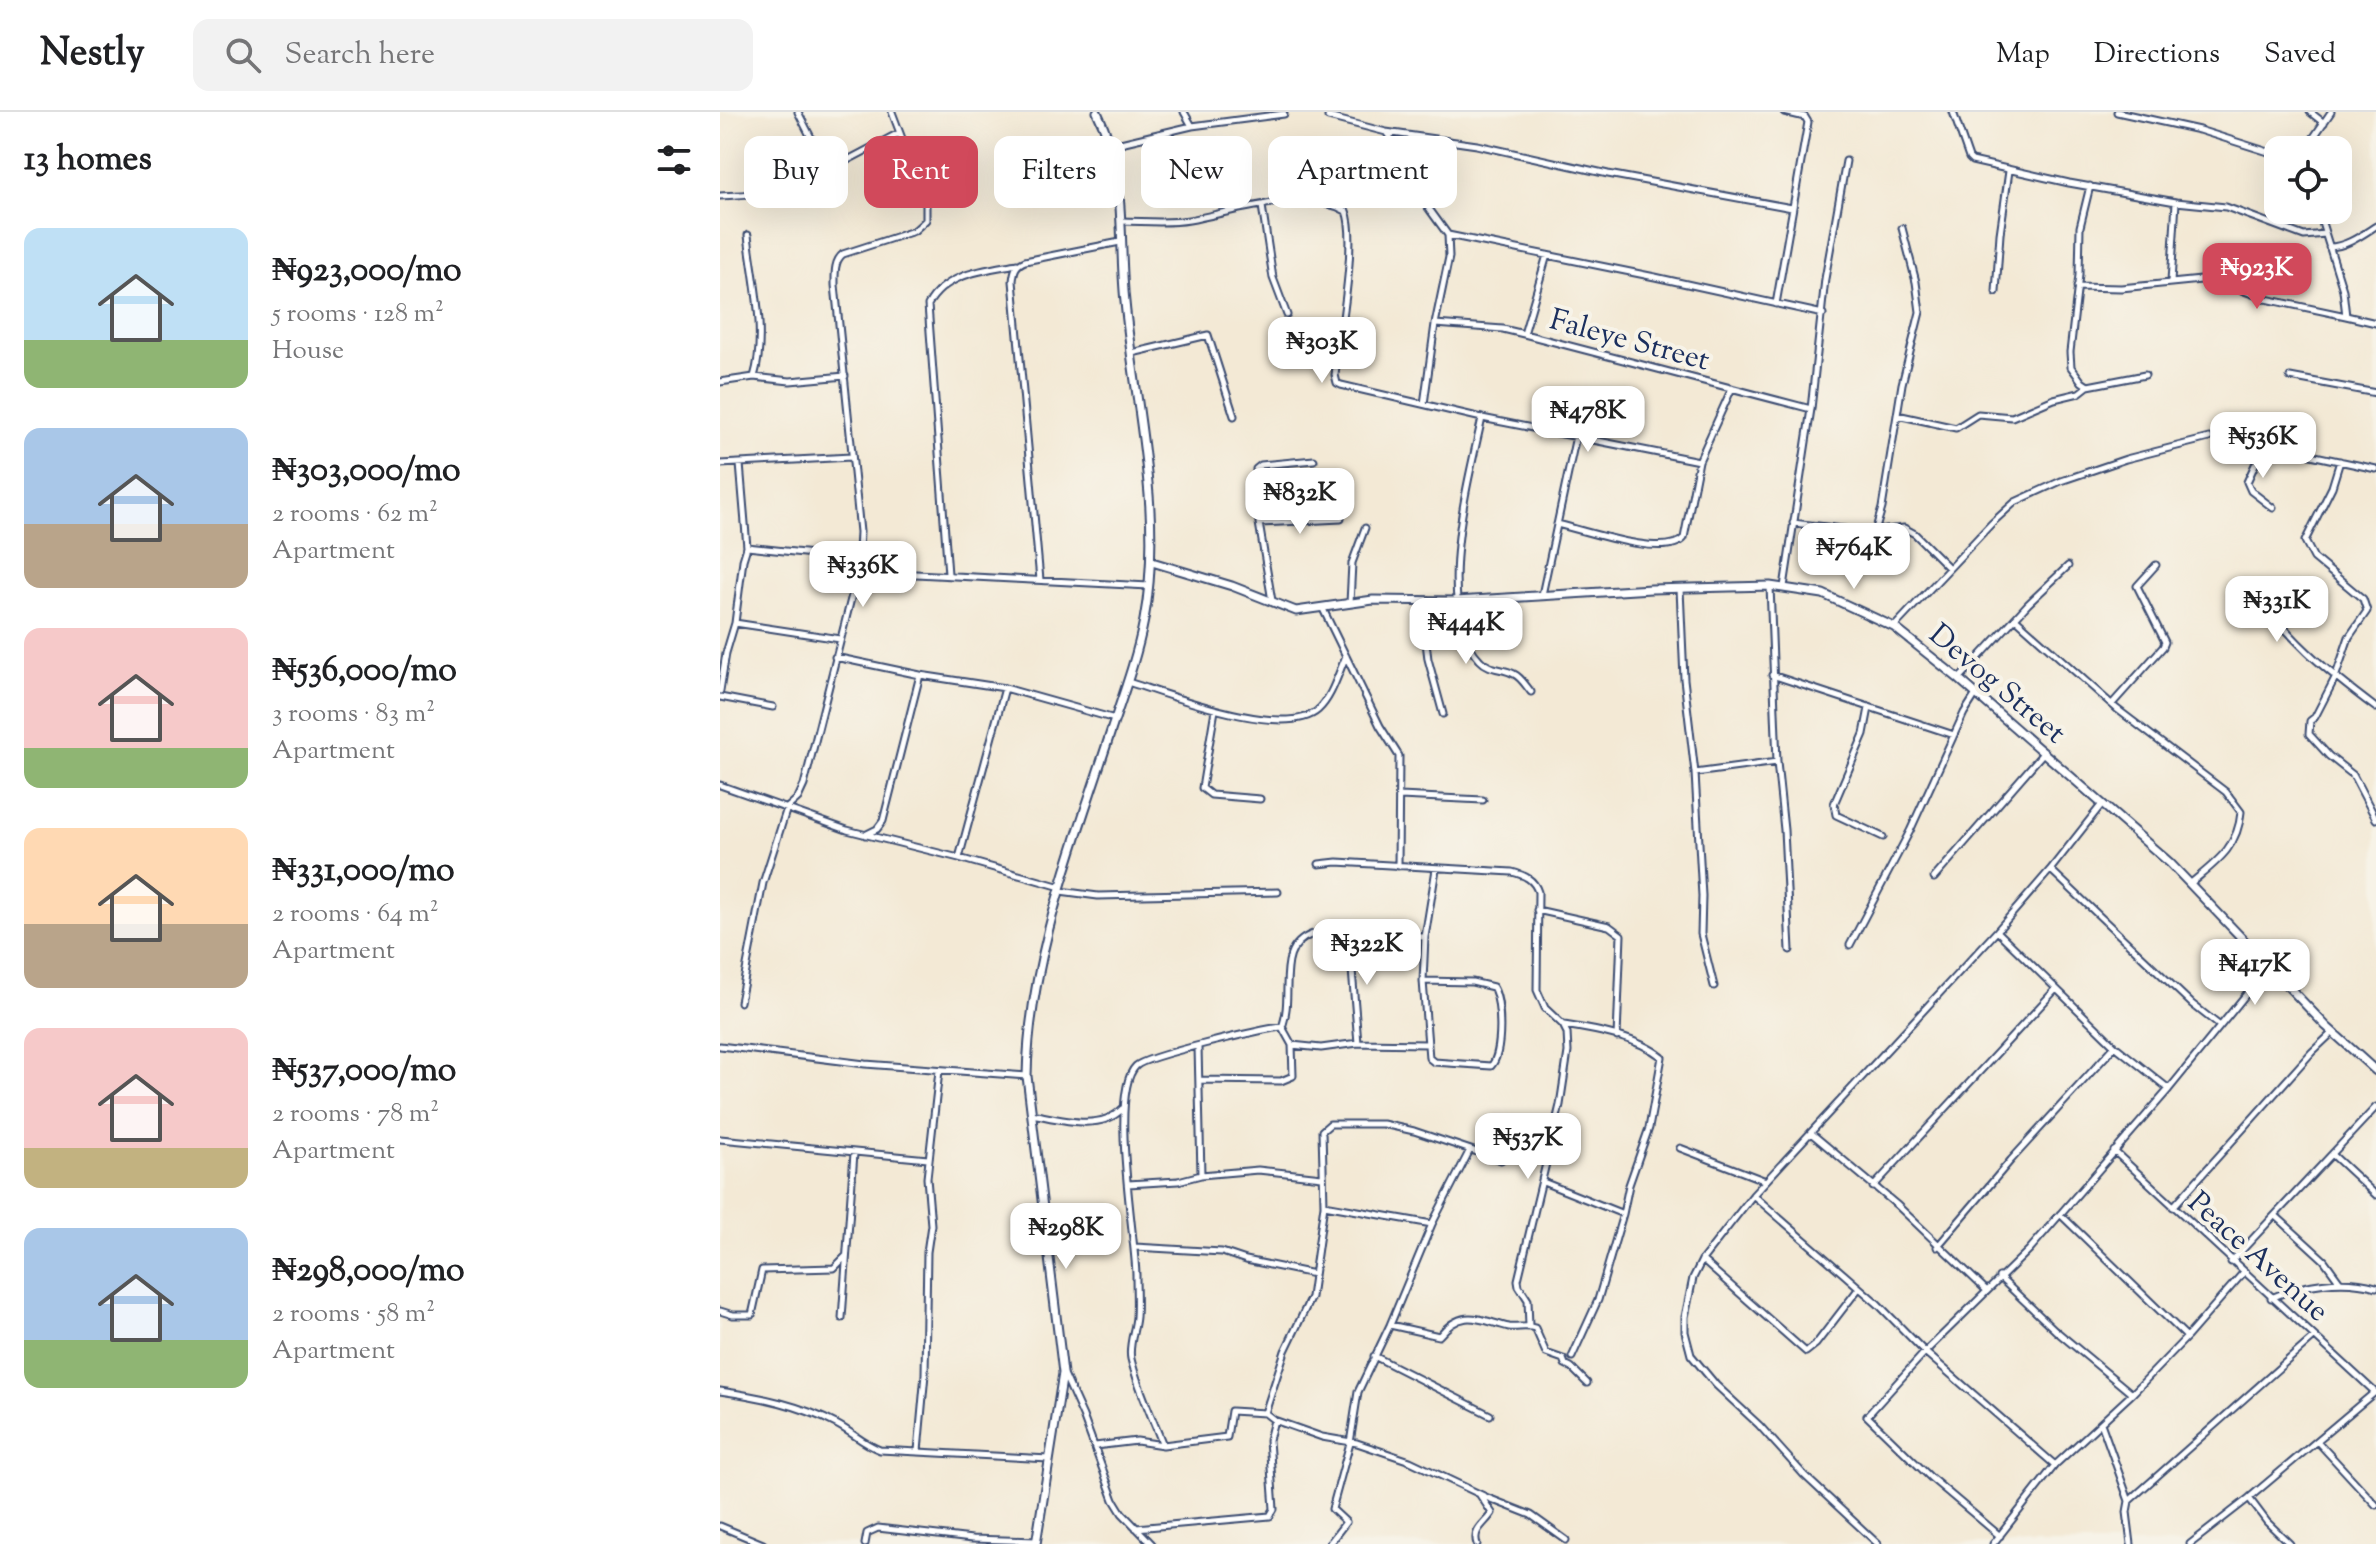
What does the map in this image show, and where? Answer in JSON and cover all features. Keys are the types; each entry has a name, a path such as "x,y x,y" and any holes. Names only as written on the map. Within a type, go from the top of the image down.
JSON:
{"street":[{"path":"798,112 810,136"},
{"path":"740,1002 763,883 787,808 798,798 804,785 860,559 860,532 835,285 838,258 851,250 914,231 926,220 926,202 892,112"},
{"path":"1097,112 1108,136"},
{"path":"1184,112 1192,126"},
{"path":"1776,304 1808,122 1805,117 1784,112"},
{"path":"1953,112 1969,158 2009,171 2176,202 2235,209 2259,221 2304,236 2325,234"},
{"path":"2117,112 2199,130 2264,151"},
{"path":"2310,112 2324,123"},
{"path":"2315,136 2331,112"},
{"path":"1125,142 1192,126 1284,114"},
{"path":"1328,117 1386,132 1477,145 1608,174 1792,208"},
{"path":"1386,132 1403,155 1427,206 1448,235 1449,257 1435,324 1424,404"},
{"path":"848,158 899,133"},
{"path":"1784,587 1811,409 1825,279 1846,161"},
{"path":"1996,292 2009,171"},
{"path":"2088,386 2077,377 2070,360 2080,227 2090,186"},
{"path":"720,196 744,194"},
{"path":"1121,221 1186,221 1262,206 1317,201 1346,211 1349,219 1349,260 1335,380 1341,385 1482,418 1699,461"},
{"path":"2171,282 2176,202"},
{"path":"1262,206 1273,278 1287,315"},
{"path":"865,1544 867,1533 878,1528 954,1541 1037,1542 1063,1373 1031,1114 1027,1047 1034,993 1060,889 1127,682 1143,622 1152,562 1150,478 1120,242 1121,208"},
{"path":"2322,224 2343,290 2346,316"},
{"path":"2332,249 2376,226"},
{"path":"1875,532 1920,312 1902,228"},
{"path":"748,235 758,312 759,345 754,377"},
{"path":"1448,235 1823,314"},
{"path":"948,574 928,305 932,297 971,272 1120,242"},
{"path":"1524,334 1547,255"},
{"path":"1018,264 1013,281 1040,580"},
{"path":"2077,287 2121,288 2211,279 2266,299 2376,323"},
{"name":"Faleye Street","path":"1435,324 1503,329 1811,409"},
{"path":"1132,353 1208,335 1234,416"},
{"path":"1897,415 1956,428 1983,413 2012,417 2054,399 2079,393 2088,386 2145,375"},
{"path":"720,382 754,377 790,381 845,376"},
{"path":"2290,377 2376,393"},
{"path":"1557,524 1633,543 1670,546 1680,543 1684,538 1699,461 1732,388"},
{"path":"1482,418 1457,550 1456,601 1465,633 1477,657 1489,666 1515,674 1531,692"},
{"path":"1542,595 1576,436"},
{"path":"1894,627 2015,502 2061,481 2126,459 2209,438"},
{"path":"2273,508 2251,491 2247,482 2264,445 2376,469"},
{"path":"720,464 851,457"},
{"path":"1272,601 1259,523 1256,469 1258,466 1314,460"},
{"path":"2340,461 2332,487 2305,539 2314,558 2340,582 2359,594 2367,607 2345,646 2335,678 2310,721 2309,734 2329,756 2353,775 2376,819"},
{"path":"740,464 747,547 720,694 773,707"},
{"path":"1259,523 1341,519"},
{"path":"1793,523 1875,532 1898,527 1910,530 1949,568"},
{"path":"1350,604 1352,563 1365,528"},
{"path":"747,547 860,559"},
{"name":"Devog Street","path":"1152,562 1232,586 1296,611 1373,600 1456,601 1770,586 1823,594 1894,627 2044,752 2191,883 2333,1032 2376,1071"},
{"path":"2112,704 2165,642 2137,586 2156,565"},
{"path":"1959,679 2068,566"},
{"path":"858,571 1149,586"},
{"path":"2251,583 2282,628 2335,678 2353,688 2376,708"},
{"path":"1770,586 1772,675 1790,950"},
{"path":"1680,589 1684,679 1695,773 1702,896 1701,934 1714,986"},
{"path":"1421,600 1428,659 1443,714"},
{"path":"1323,609 1380,726 1399,756 1398,866"},
{"path":"2015,618 2112,704 2226,792 2241,812 2235,842 2191,883"},
{"path":"735,623 840,639"},
{"path":"1127,682 1215,710 1295,721 1316,712 1327,700 1346,656"},
{"path":"835,657 920,675 1005,688 1115,719"},
{"path":"865,835 877,829 883,821 920,675"},
{"path":"1772,675 1954,735"},
{"path":"959,858 1005,688"},
{"path":"1850,945 1910,831 1976,694"},
{"path":"1869,708 1864,734 1834,804 1836,815 1883,837"},
{"path":"1215,710 1202,788 1211,795 1260,799"},
{"path":"1934,878 2044,752"},
{"path":"1695,773 1777,762"},
{"path":"720,785 865,835 959,858 1060,889 1098,896 1278,892"},
{"path":"1400,796 1483,800"},
{"path":"1878,1544 1804,1475 1691,1355 1685,1317 1693,1278 1702,1260 1753,1195 1997,931 2102,804"},
{"path":"1319,864 1337,862 1520,874 1535,884 1537,990 1545,1008 1563,1025 1567,1033 1568,1052 1560,1105 1518,1280 1528,1300 1529,1326"},
{"path":"1423,981 1487,984 1496,992 1498,1053 1491,1066 1434,1062 1429,1058 1423,981 1425,937 1436,869"},
{"path":"2050,870 2192,1004 2220,1026"},
{"path":"1537,910 1609,926 1621,935 1617,1038"},
{"path":"1997,931 2115,1046 2169,1089"},
{"path":"1349,933 1358,1043"},
{"path":"1282,1027 1287,1014 1289,953 1297,941 1313,934 1425,937"},
{"path":"2000,1536 1930,1477 1867,1416 2060,1214 2248,992 2273,971"},
{"path":"1873,1187 2056,989"},
{"path":"1563,1025 1605,1031 1653,1050 1662,1057 1649,1128 1629,1185 1598,1300 1572,1357"},
{"path":"1199,1080 1281,1081 1293,1076 1292,1045 1282,1027"},
{"path":"1163,1445 1130,1356 1136,1317 1135,1247 1122,1108 1134,1067 1141,1062 1262,1029 1282,1027"},
{"path":"2173,1207 2333,1032"},
{"path":"1292,1045 1321,1048 1358,1043 1428,1044"},
{"path":"720,1046 865,1064 1027,1076"},
{"path":"1937,1247 2115,1046"},
{"path":"1198,1047 1201,1175"},
{"path":"918,1451 925,1374 927,1252 931,1225 928,1159 939,1071"},
{"path":"2231,1262 2376,1107"},
{"path":"1031,1114 1095,1122 1116,1115 1122,1108"},
{"path":"1265,1413 1285,1351 1311,1297 1324,1205 1322,1131 1330,1124 1383,1124 1501,1160"},
{"path":"1811,1133 1898,1206 1937,1247 1986,1290"},
{"path":"720,1139 928,1159"},
{"path":"1680,1148 1766,1181"},
{"path":"1329,1544 1346,1522 1332,1509 1350,1443 1358,1392 1432,1224 1470,1150"},
{"name":"Peace Avenue","path":"2114,1151 2375,1393"},
{"path":"842,1318 854,1153"},
{"path":"2333,1155 2376,1195"},
{"path":"1128,1184 1258,1170 1322,1177"},
{"path":"1543,1182 1623,1214"},
{"path":"1753,1195 1859,1288 1925,1352 2055,1465"},
{"path":"1324,1205 1432,1224"},
{"path":"2060,1214 2187,1337"},
{"path":"2275,1215 2324,1260 2340,1282"},
{"path":"1135,1247 1222,1252 1314,1274"},
{"path":"720,1311 752,1315 762,1270 834,1268 846,1256"},
{"path":"1702,1260 1806,1352 1816,1344 1859,1288"},
{"path":"1993,1544 2055,1465 2132,1394 2243,1273"},
{"path":"1999,1277 2065,1339 2132,1394"},
{"path":"2271,1298 2293,1289 2340,1282 2376,1287"},
{"path":"1390,1325 1439,1336 1447,1326 1475,1316 1513,1328 1529,1326 1535,1328 1546,1353 1563,1359 1587,1383"},
{"path":"2129,1501 2314,1337"},
{"path":"1374,1356 1490,1415"},
{"path":"1063,1373 1095,1446 1114,1500 1122,1513 1152,1544"},
{"path":"720,1391 779,1401 836,1424 865,1445 880,1450 1049,1459"},
{"path":"2190,1544 2375,1393"},
{"path":"1095,1446 1137,1441 1163,1445 1227,1437 1231,1411 1265,1413 1274,1420 1322,1437 1410,1461 1531,1515 1566,1540"},
{"path":"1136,1528 1270,1516 1273,1512 1273,1493 1269,1440 1274,1420"},
{"path":"2101,1423 2129,1501 2127,1512 2131,1544"},
{"path":"2317,1441 2376,1505"},
{"path":"1477,1544 1474,1537 1492,1513 1480,1494"},
{"path":"2249,1498 2267,1522 2290,1544"},
{"path":"720,1526 763,1544"}]}
